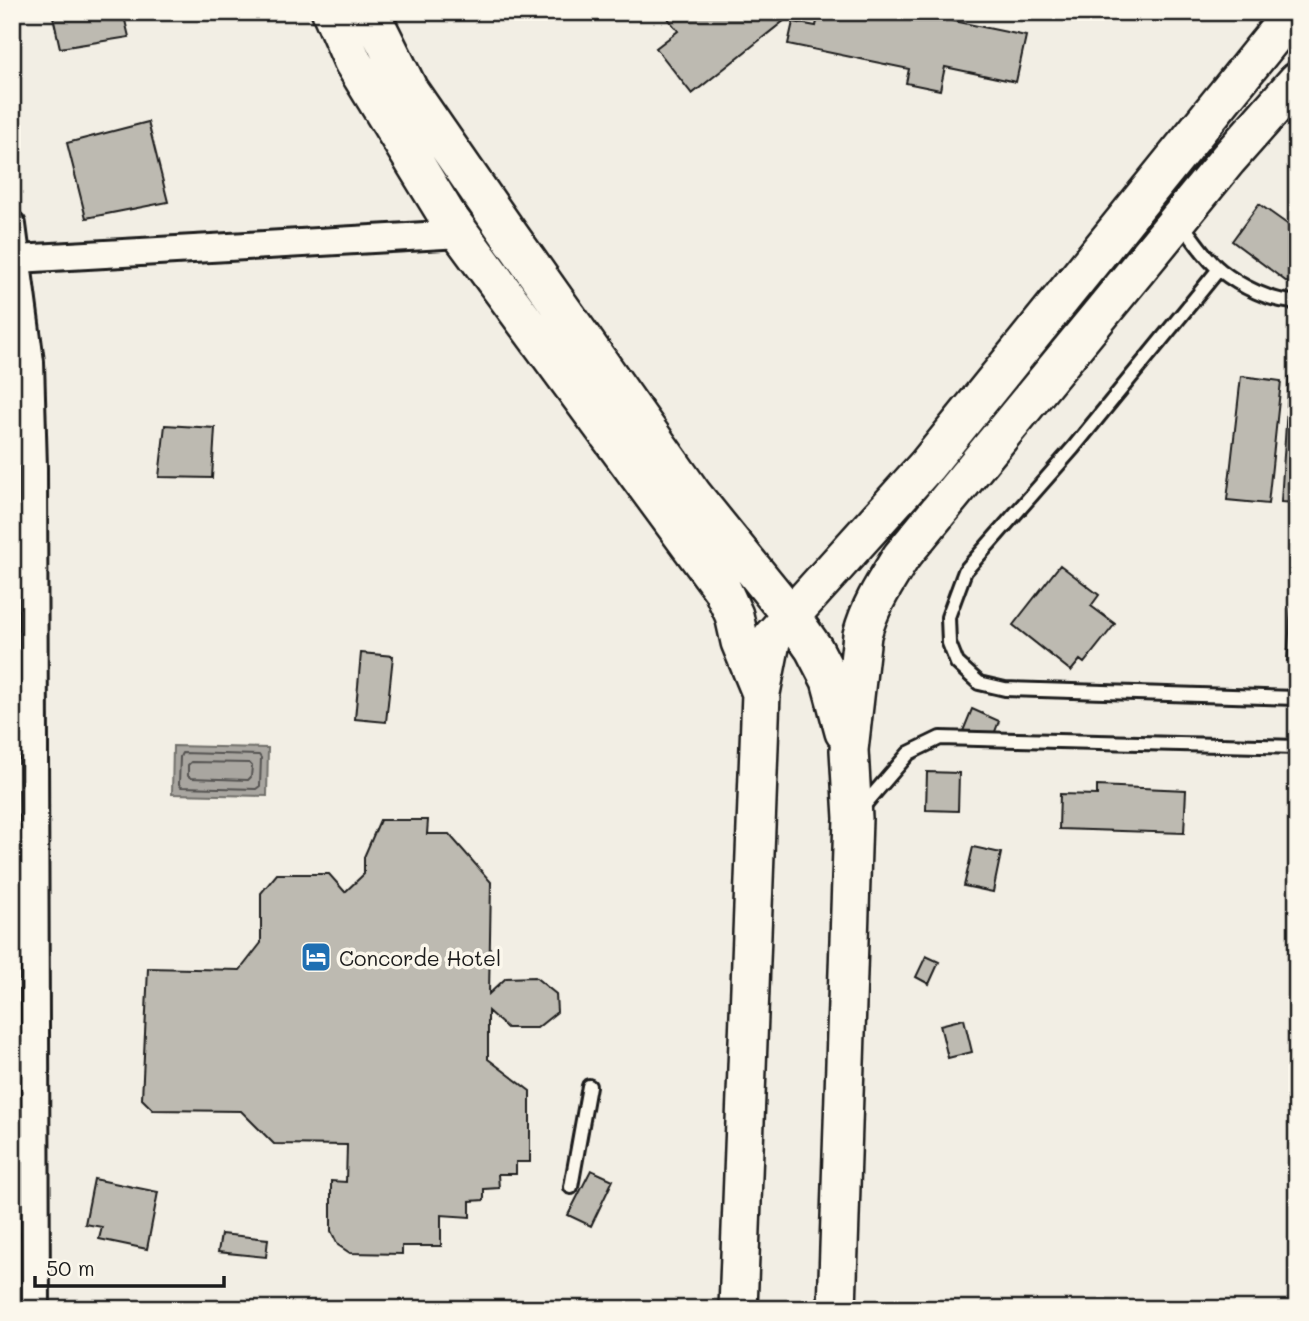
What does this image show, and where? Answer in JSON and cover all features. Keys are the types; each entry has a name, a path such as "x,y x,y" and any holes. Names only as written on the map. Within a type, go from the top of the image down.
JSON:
{"street":[{"path":"331,12 353,62 446,214 722,589 734,615 740,642 761,693"},
{"path":"370,12 408,90 500,222 693,495 791,616 814,649 830,680 849,750"},
{"path":"738,1309 761,693 772,637 927,465 1293,12"},
{"path":"837,1309 853,818 849,750 862,635 873,601 901,557 1228,159 1297,81"},
{"path":"12,225 30,362 23,583 24,1191 36,1309"},
{"path":"16,259 461,234"}],"lane":[{"path":"1178,220 1219,269 1262,294 1287,302 1297,302"},
{"path":"1219,269 1073,448 965,571 948,617 949,643 957,663 979,683 1005,689 1297,698"},
{"path":"853,818 909,753 940,738 1297,747"},
{"path":"571,1187 589,1086"}],"water":[{"path":"173,746 268,748 267,796 172,794"}],"building":[{"path":"52,12 123,12 129,37 60,48"},
{"path":"663,12 795,12 692,94 656,48 678,31"},
{"path":"819,12 911,12 1026,36 1016,82 945,67 940,90 906,83 909,69 788,44 793,22 816,26"},
{"path":"148,122 168,202 86,218 67,143"},
{"path":"1259,204 1297,231 1297,277 1291,285 1232,241"},
{"path":"1241,376 1281,381 1268,504 1227,500"},
{"path":"1289,377 1297,377 1297,503 1281,502"},
{"path":"165,425 215,428 212,478 159,477"},
{"path":"1296,538 1297,661 1287,661"},
{"path":"1060,565 1099,595 1091,606 1115,624 1084,663 1080,660 1071,671 1013,625"},
{"path":"361,653 393,656 386,722 355,719"},
{"path":"972,709 999,721 991,742 963,731"},
{"path":"927,772 959,773 958,811 926,810"},
{"path":"1097,786 1186,790 1184,833 1059,829 1060,794 1097,795"},
{"path":"380,820 428,820 427,834 449,834 491,882 489,994 506,978 535,977 556,994 557,1012 537,1028 507,1028 488,1011 488,1059 530,1091 530,1162 516,1162 516,1174 498,1174 499,1188 484,1189 484,1200 470,1201 470,1217 441,1215 441,1246 402,1246 402,1254 350,1253 338,1245 331,1231 331,1181 346,1182 347,1145 274,1144 241,1111 153,1110 142,1099 148,968 240,970 261,943 261,893 277,874 329,874 345,892 364,874 364,857"},
{"path":"973,847 1001,853 993,892 964,886"},
{"path":"926,956 939,962 929,984 916,977"},
{"path":"964,1019 972,1052 948,1058 940,1025"},
{"path":"591,1170 613,1180 591,1226 568,1215"},
{"path":"94,1179 158,1192 147,1249 99,1239 102,1227 85,1224"},
{"path":"12,1231 20,1233 12,1263"},
{"path":"221,1234 268,1239 266,1257 218,1252"}],"place":[{"name":"Concorde Hotel","path":"316,957"}]}
